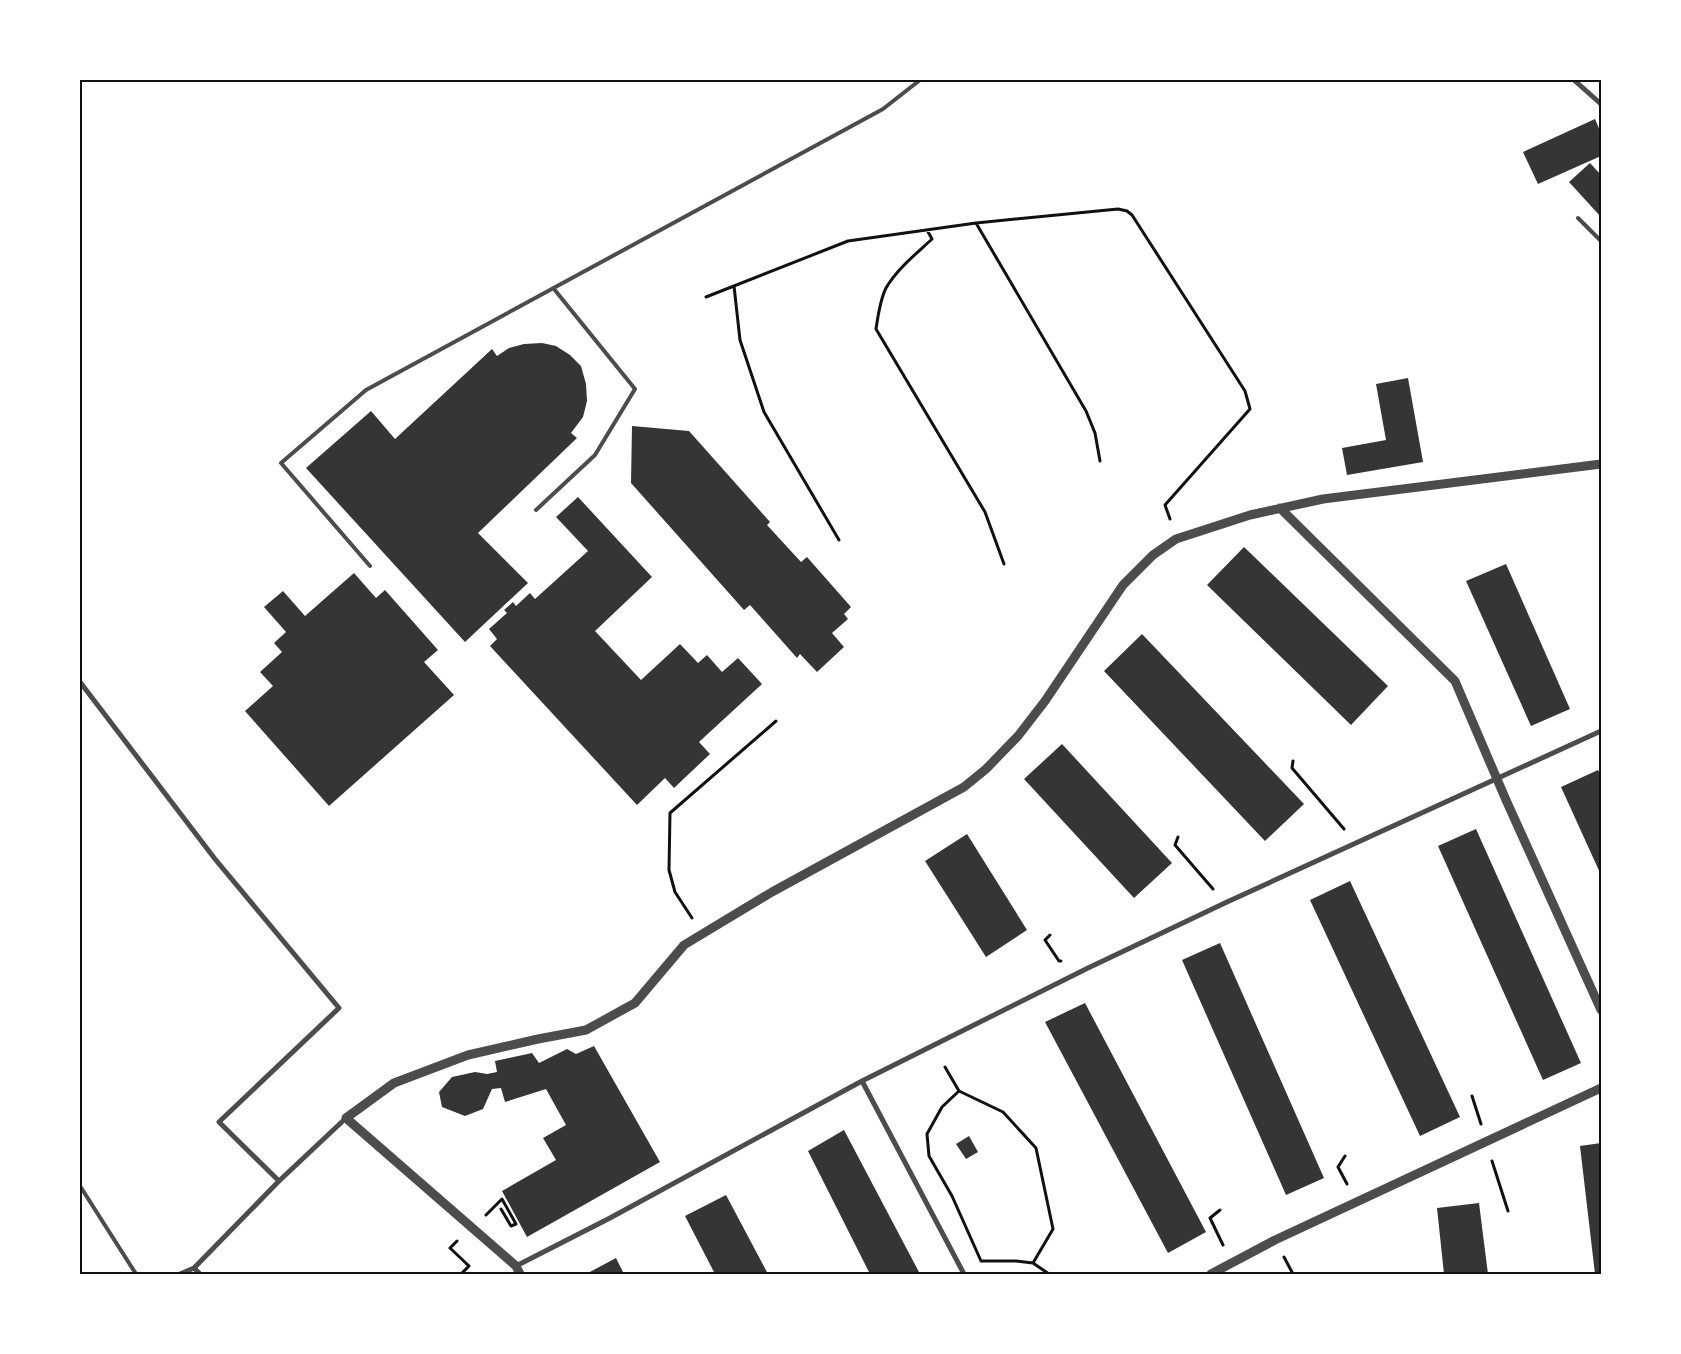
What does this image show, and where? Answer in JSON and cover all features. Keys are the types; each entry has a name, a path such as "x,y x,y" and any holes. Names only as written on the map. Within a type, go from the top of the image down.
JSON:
{"street":[{"path":"1574,80 1601,104"},
{"path":"180,1274 194,1268 279,1181 346,1118 394,1083 468,1055 586,1030 635,1003 684,945 772,892 964,787 986,769 1018,736 1046,700 1123,585 1153,555 1176,539 1250,515 1324,499 1601,464"},
{"path":"1280,508 1456,681 1497,780 1601,1010"},
{"path":"80,682 215,859 339,1008 219,1122 279,1181"},
{"path":"346,1118 518,1270 862,1081 1088,968 1227,902 1601,731"},
{"path":"862,1081 964,1274"},
{"path":"1211,1274 1275,1240 1601,1088"},
{"path":"194,1268 200,1274"}],"lane":[{"path":"370,566 281,463 366,390 883,109 920,80"},
{"path":"1578,218 1601,241"},
{"path":"536,510 595,455 635,389 554,288"},
{"path":"80,1186 136,1274"}],"path":[{"path":"706,298 848,241 976,223 1118,209 1127,211 1132,215 1246,391 1250,409 1165,505 1176,539"},
{"path":"976,223 1086,411 1095,433 1100,461"},
{"path":"927,230 932,239 899,271 886,288 880,305 876,329 985,512 1004,564"},
{"path":"734,286 740,340 764,412 839,540"},
{"path":"703,934 675,892 671,878 669,870 670,813 776,721"},
{"path":"1293,761 1292,768 1345,830"},
{"path":"1178,837 1175,845 1213,889 1227,902"},
{"path":"1050,935 1045,940 1058,961 1088,968"},
{"path":"945,1067 959,1091 1003,1112 1036,1148 1053,1229 1033,1263"},
{"path":"959,1091 942,1107 926,1134 929,1156 952,1196 981,1261 1033,1263 1049,1274"},
{"path":"1345,1156 1338,1167 1356,1203"},
{"path":"501,1209 511,1226 516,1224 502,1199"},
{"path":"1220,1210 1210,1218 1233,1263"},
{"path":"450,1248 469,1266 461,1274"}],"building":[{"path":"1595,119 1601,133 1601,156 1538,184 1523,152"},
{"path":"1590,163 1601,175 1601,217 1569,182"},
{"path":"542,343 556,346 570,355 581,366 586,384 587,401 583,417 571,433 577,438 478,533 528,583 465,642 306,468 371,411 395,439 492,349 497,356 509,348 524,344"},
{"path":"1408,378 1423,462 1347,475 1342,448 1386,440 1376,384"},
{"path":"632,426 689,431 770,522 767,525 801,562 807,557 851,607 844,614 848,619 832,633 844,647 817,672 800,654 797,658 750,605 744,610 631,483"},
{"path":"578,497 652,577 595,631 641,680 680,644 698,663 707,655 722,672 738,658 762,684 699,742 710,754 674,788 665,778 637,805 490,646 497,639 489,629 507,613 504,610 513,602 516,606 530,593 535,599 588,551 556,517"},
{"path":"1244,547 1388,686 1351,725 1207,585"},
{"path":"1506,564 1570,709 1531,726 1466,581"},
{"path":"354,573 376,598 385,590 438,650 424,662 454,695 329,806 245,711 273,686 260,672 282,652 274,643 286,632 264,607 283,591 305,616"},
{"path":"1142,634 1304,804 1265,841 1104,671"},
{"path":"1062,744 1172,863 1134,898 1024,779"},
{"path":"1598,770 1601,776 1601,875 1561,787"},
{"path":"1476,829 1581,1063 1543,1080 1438,846"},
{"path":"967,834 1027,930 986,957 925,861"},
{"path":"1350,881 1460,1117 1420,1136 1310,900"},
{"path":"1220,943 1324,1178 1286,1195 1182,960"},
{"path":"1085,1003 1206,1232 1168,1253 1045,1022"},
{"path":"594,1046 660,1162 527,1237 502,1191 556,1160 543,1138 566,1125 546,1089 505,1102 501,1088 492,1089 483,1109 465,1116 442,1107 439,1092 452,1077 475,1072 487,1074 497,1072 495,1061 532,1053 539,1063 567,1049 576,1054"},
{"path":"844,1130 920,1274 870,1274 808,1151"},
{"path":"969,1136 978,1152 966,1159 956,1144"},
{"path":"1601,1143 1601,1274 1595,1274 1580,1146"},
{"path":"726,1195 768,1274 715,1274 685,1216"},
{"path":"1479,1203 1488,1274 1444,1274 1437,1208"},
{"path":"616,1258 624,1274 586,1274"}]}
